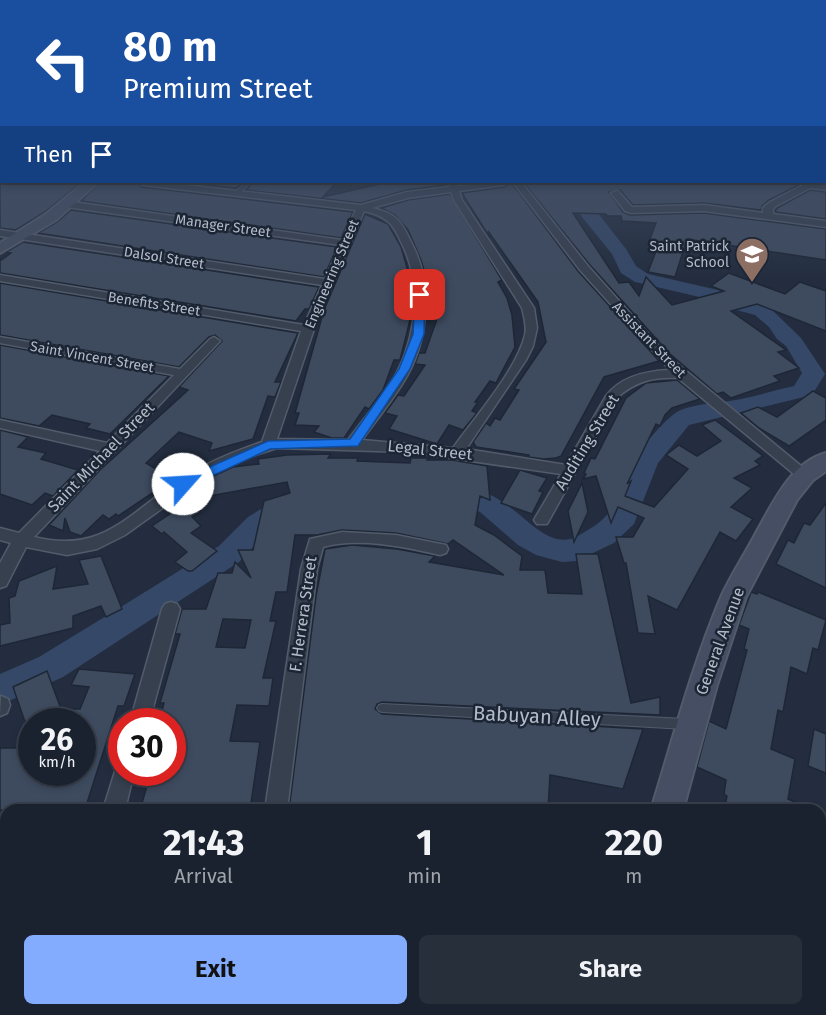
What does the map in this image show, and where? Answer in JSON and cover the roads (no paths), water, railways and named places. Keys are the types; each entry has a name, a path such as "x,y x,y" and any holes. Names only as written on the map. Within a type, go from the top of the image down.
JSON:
{"street":[{"path":"0,249 21,237 88,185"},
{"path":"171,185 361,208 382,213 396,221 412,250 416,264 420,295 418,334 404,369 353,443"},
{"name":"Assistant Street","path":"520,185 612,301 680,374 737,421 821,464"},
{"path":"768,216 768,208 773,204 808,185"},
{"path":"454,186 458,200 528,308 531,320 531,337 516,367 457,452"},
{"name":"Engineering Street","path":"268,445 308,330 361,208 407,195 454,186"},
{"path":"615,193 631,210 704,208 826,225"},
{"name":"Manager Street","path":"66,204 345,243"},
{"name":"Dalsol Street","path":"0,233 328,283"},
{"name":"Benefits Street","path":"0,278 308,330"},
{"name":"Saint Vincent Street","path":"0,340 183,373"},
{"name":"Saint Michael Street","path":"0,581 13,552 22,539 214,341"},
{"name":"Auditing Street","path":"542,520 603,408 621,386 651,374 680,374"},
{"path":"0,424 108,448"},
{"name":"Legal Street","path":"0,534 59,547 74,548 90,545 125,528 190,480 268,445 353,443 457,452 569,470"},
{"name":"General Avenue","path":"669,804 703,685 734,597 788,495 821,464"},
{"name":"F. Herrera Street","path":"277,804 309,568 316,543 338,540 388,541 421,544 440,549"},
{"path":"143,708 171,609"},
{"path":"116,804 120,786"}],"lane":[{"path":"237,193 245,185"},
{"name":"Babuyan Alley","path":"382,708 691,724"}],"waterway":[{"path":"445,498 475,498 490,505 528,537 546,547 562,551 576,550 604,535 624,517 647,460 681,420 688,416 742,406 804,390 806,383 814,374 794,342 784,335 777,323 762,311 721,300 711,294 642,278 628,269 620,253 588,214 579,199 578,190 589,187"},
{"path":"0,690 51,667 229,554 258,524 291,504"}],"place":[{"name":"Saint Patrick School","path":"752,283"}]}
